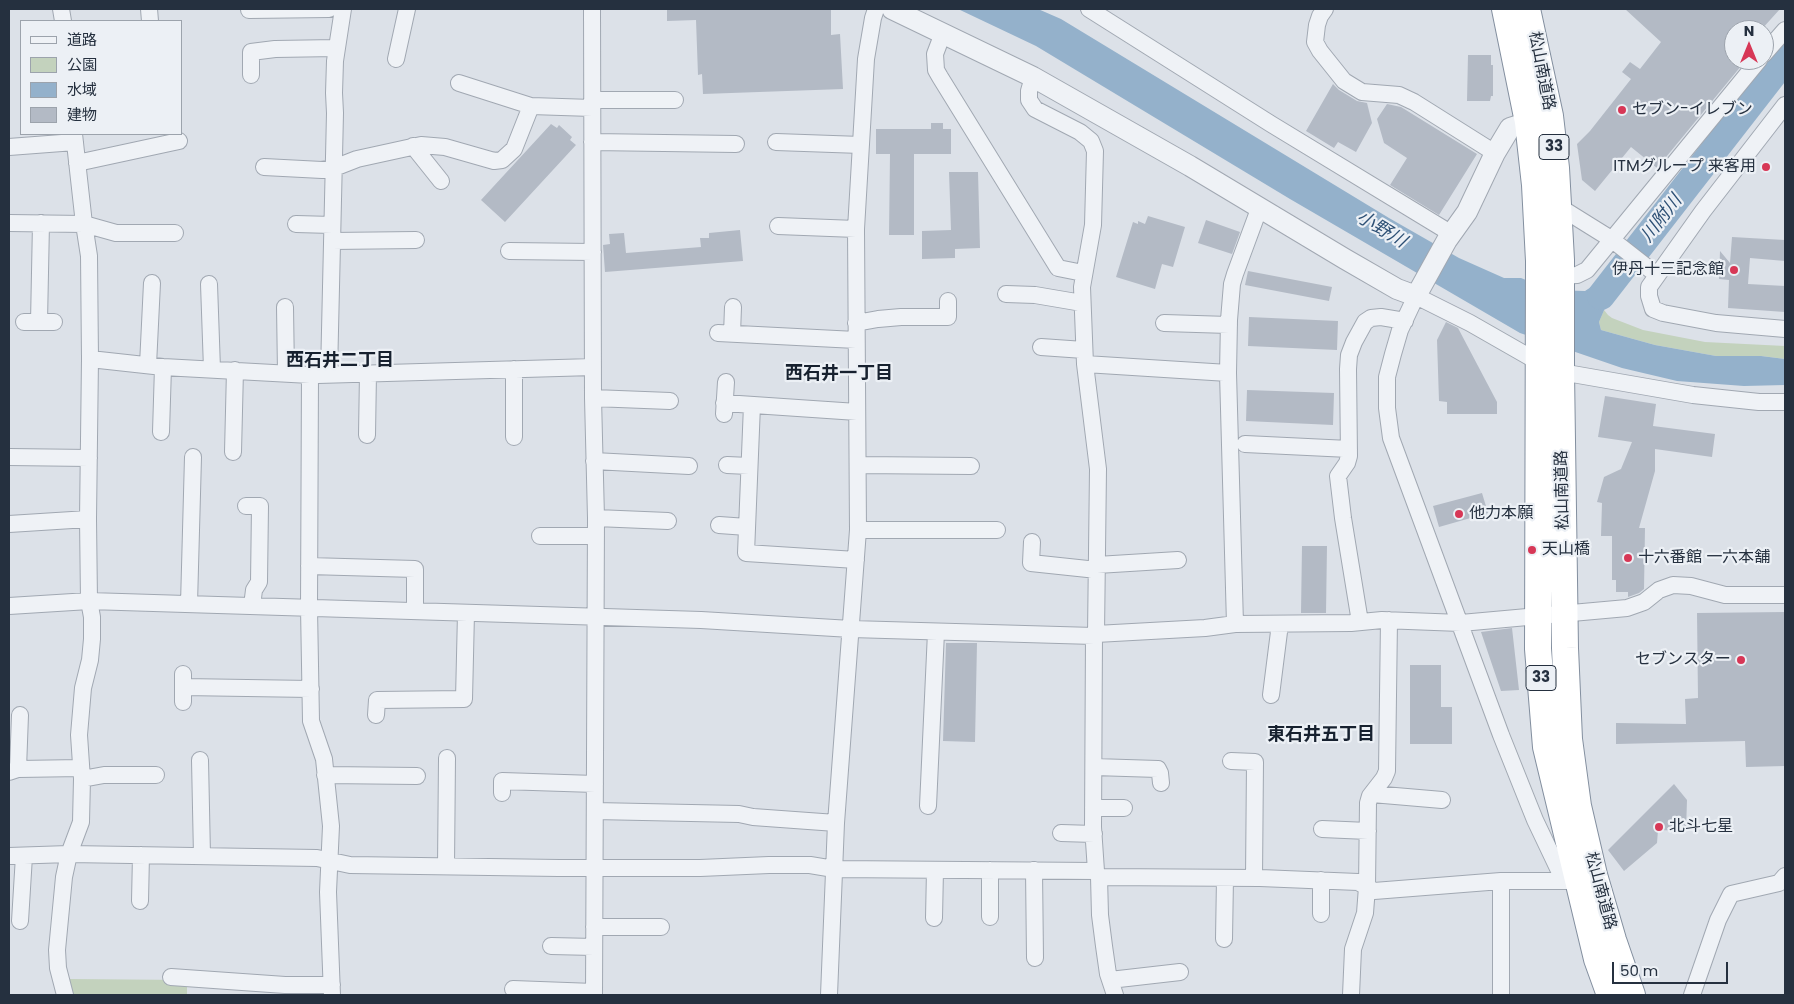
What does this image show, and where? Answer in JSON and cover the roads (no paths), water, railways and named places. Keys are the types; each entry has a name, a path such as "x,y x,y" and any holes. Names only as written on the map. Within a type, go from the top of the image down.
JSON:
{"highway":[{"name":"松山南道路","path":"1505,9 1556,168 1558,206 1538,615 1538,649 1546,747 1579,879 1596,959 1610,995"},
{"name":"松山南道路","path":"1527,9 1539,119 1535,185 1554,281"},
{"name":"松山南道路","path":"1550,362 1569,739 1578,806 1579,879 1613,940 1632,995"}],"street":[{"path":"249,9 329,9"},
{"path":"329,374 334,93 336,48 343,9"},
{"path":"396,59 407,9"},
{"path":"513,989 594,993 596,518 593,398 592,9"},
{"path":"829,995 836,823 858,530 856,229 866,60 876,9"},
{"path":"892,9 1033,77 1190,166 1259,209 1397,289 1418,292 1470,323 1550,362 1693,396 1759,402 1785,402"},
{"path":"1089,9 1450,237"},
{"path":"1319,11 1316,25 1316,42 1320,51 1344,81 1362,92 1400,95 1495,153"},
{"path":"1774,43 1785,30"},
{"path":"943,34 935,54 936,70 940,77 1058,268 1083,273"},
{"path":"251,75 251,52 275,49 336,48"},
{"path":"1554,281 1577,275 1587,270 1751,70"},
{"path":"1033,77 1029,91 1029,100 1035,109 1080,132 1091,141 1095,151 1093,224 1083,273 1082,303 1085,357 1098,469 1094,834 1100,915 1113,988 1180,972"},
{"path":"459,83 531,106 675,100"},
{"path":"1785,105 1653,272 1649,287 1649,296 1653,309 1662,313 1716,323 1785,329"},
{"path":"264,167 322,170 334,168 357,159 413,146 430,145 445,147 494,161 502,160 514,149 531,106"},
{"path":"1539,119 1510,128 1495,153 1466,212 1418,292 1393,354 1388,377 1387,408 1391,438 1501,735 1532,811 1579,879"},
{"path":"9,146 75,138 88,256 90,360 88,601 92,617 92,639 90,660 83,688 80,726 81,822 69,854 64,878 57,950 58,968 65,995"},
{"path":"77,163 171,139"},
{"path":"592,142 736,144"},
{"path":"776,142 861,145"},
{"path":"413,146 441,181"},
{"path":"1558,206 1612,240 1653,272"},
{"path":"1235,624 1228,373 1229,326 1232,284 1259,209"},
{"path":"39,322 41,223"},
{"path":"9,224 84,224 116,232 166,228"},
{"path":"296,224 332,233 416,240"},
{"path":"778,226 856,229"},
{"path":"509,250 593,252"},
{"path":"152,283 155,366 161,432"},
{"path":"209,284 212,369"},
{"path":"1006,294 1035,295 1082,303"},
{"path":"856,323 901,317 948,317 948,301"},
{"path":"284,307 286,373"},
{"path":"733,307 725,333 856,340"},
{"path":"1360,622 1338,483 1338,476 1347,463 1349,449 1349,355 1365,322 1371,318 1381,317 1405,321"},
{"path":"1164,323 1229,326"},
{"path":"1041,347 1085,357 1228,373"},
{"path":"90,360 155,366 310,375 593,367"},
{"path":"233,452 235,370"},
{"path":"514,370 514,437"},
{"path":"367,435 368,373"},
{"path":"171,977 332,990 328,892 331,826 324,759 311,721 309,608 310,375"},
{"path":"726,382 724,409 752,405 857,412"},
{"path":"593,398 670,401"},
{"path":"752,405 746,552 856,560"},
{"path":"1245,444 1349,449"},
{"path":"189,604 193,456"},
{"path":"9,457 89,458"},
{"path":"594,461 689,466"},
{"path":"727,465 749,466"},
{"path":"858,465 971,466"},
{"path":"246,506 260,506 259,582 254,590 252,606"},
{"path":"596,518 668,521"},
{"path":"9,524 88,519"},
{"path":"719,525 747,527"},
{"path":"858,530 997,530"},
{"path":"540,536 596,536"},
{"path":"1032,542 1031,563 1097,567 1178,560"},
{"path":"309,566 415,569 415,611"},
{"path":"9,606 88,601 701,620 936,632 1095,635 1205,628 1235,624 1351,623 1389,620 1460,623 1628,608 1644,602 1659,590 1673,585 1691,586 1726,595 1785,595"},
{"path":"376,715 377,700 464,699 466,613"},
{"path":"1351,995 1353,949 1365,912 1368,803 1387,771 1389,620"},
{"path":"1270,695 1280,624"},
{"path":"928,806 936,632"},
{"path":"183,688 310,689"},
{"path":"20,714 14,770 104,775 156,775"},
{"path":"446,866 447,758"},
{"path":"200,760 202,856"},
{"path":"1231,761 1255,762 1254,878"},
{"path":"1094,767 1158,769 1161,783"},
{"path":"325,775 417,776"},
{"path":"502,792 502,781 595,784"},
{"path":"1372,794 1442,800"},
{"path":"1094,808 1124,808"},
{"path":"595,811 739,814 753,817 836,823"},
{"path":"1322,829 1368,831"},
{"path":"1061,834 1094,834"},
{"path":"20,921 16,856 69,854 317,858 350,865 700,868 810,865 834,869 1034,870 1097,874 1358,882 1374,891 1501,881 1579,879"},
{"path":"140,855 140,901"},
{"path":"934,918 935,870"},
{"path":"990,870 990,917"},
{"path":"1034,870 1027,933 1035,958"},
{"path":"1692,995 1718,920 1731,894 1779,883 1785,876"},
{"path":"1224,938 1225,878"},
{"path":"1321,880 1321,914"},
{"path":"1501,881 1501,995"},
{"path":"594,927 662,927"},
{"path":"552,946 594,947"}],"water":[{"name":"小野川","path":"958,9 1038,9 1061,19 1389,218 1459,258 1504,278 1521,278 1551,290 1585,291 1623,266 1599,322 1601,330 1655,345 1716,356 1761,356 1785,359 1785,385 1744,386 1677,381 1622,368 1520,333 1290,199 1036,46"}],"waterway":[{"name":"川附川","path":"1601,296 1785,59"}],"place":[{"name":"セブン-イレブン","path":"1622,110"},
{"name":"ITMグループ 来客用","path":"1766,167"},
{"name":"伊丹十三記念館","path":"1734,270"},
{"name":"他力本願","path":"1459,514"},
{"name":"天山橋","path":"1532,550"},
{"name":"十六番館 一六本舗","path":"1628,558"},
{"name":"セブンスター","path":"1741,660"},
{"name":"北斗七星","path":"1659,827"}],"district":[{"name":"西石井二丁目","path":"340,361"},
{"name":"西石井一丁目","path":"839,374"},
{"name":"東石井五丁目","path":"1321,735"}]}
